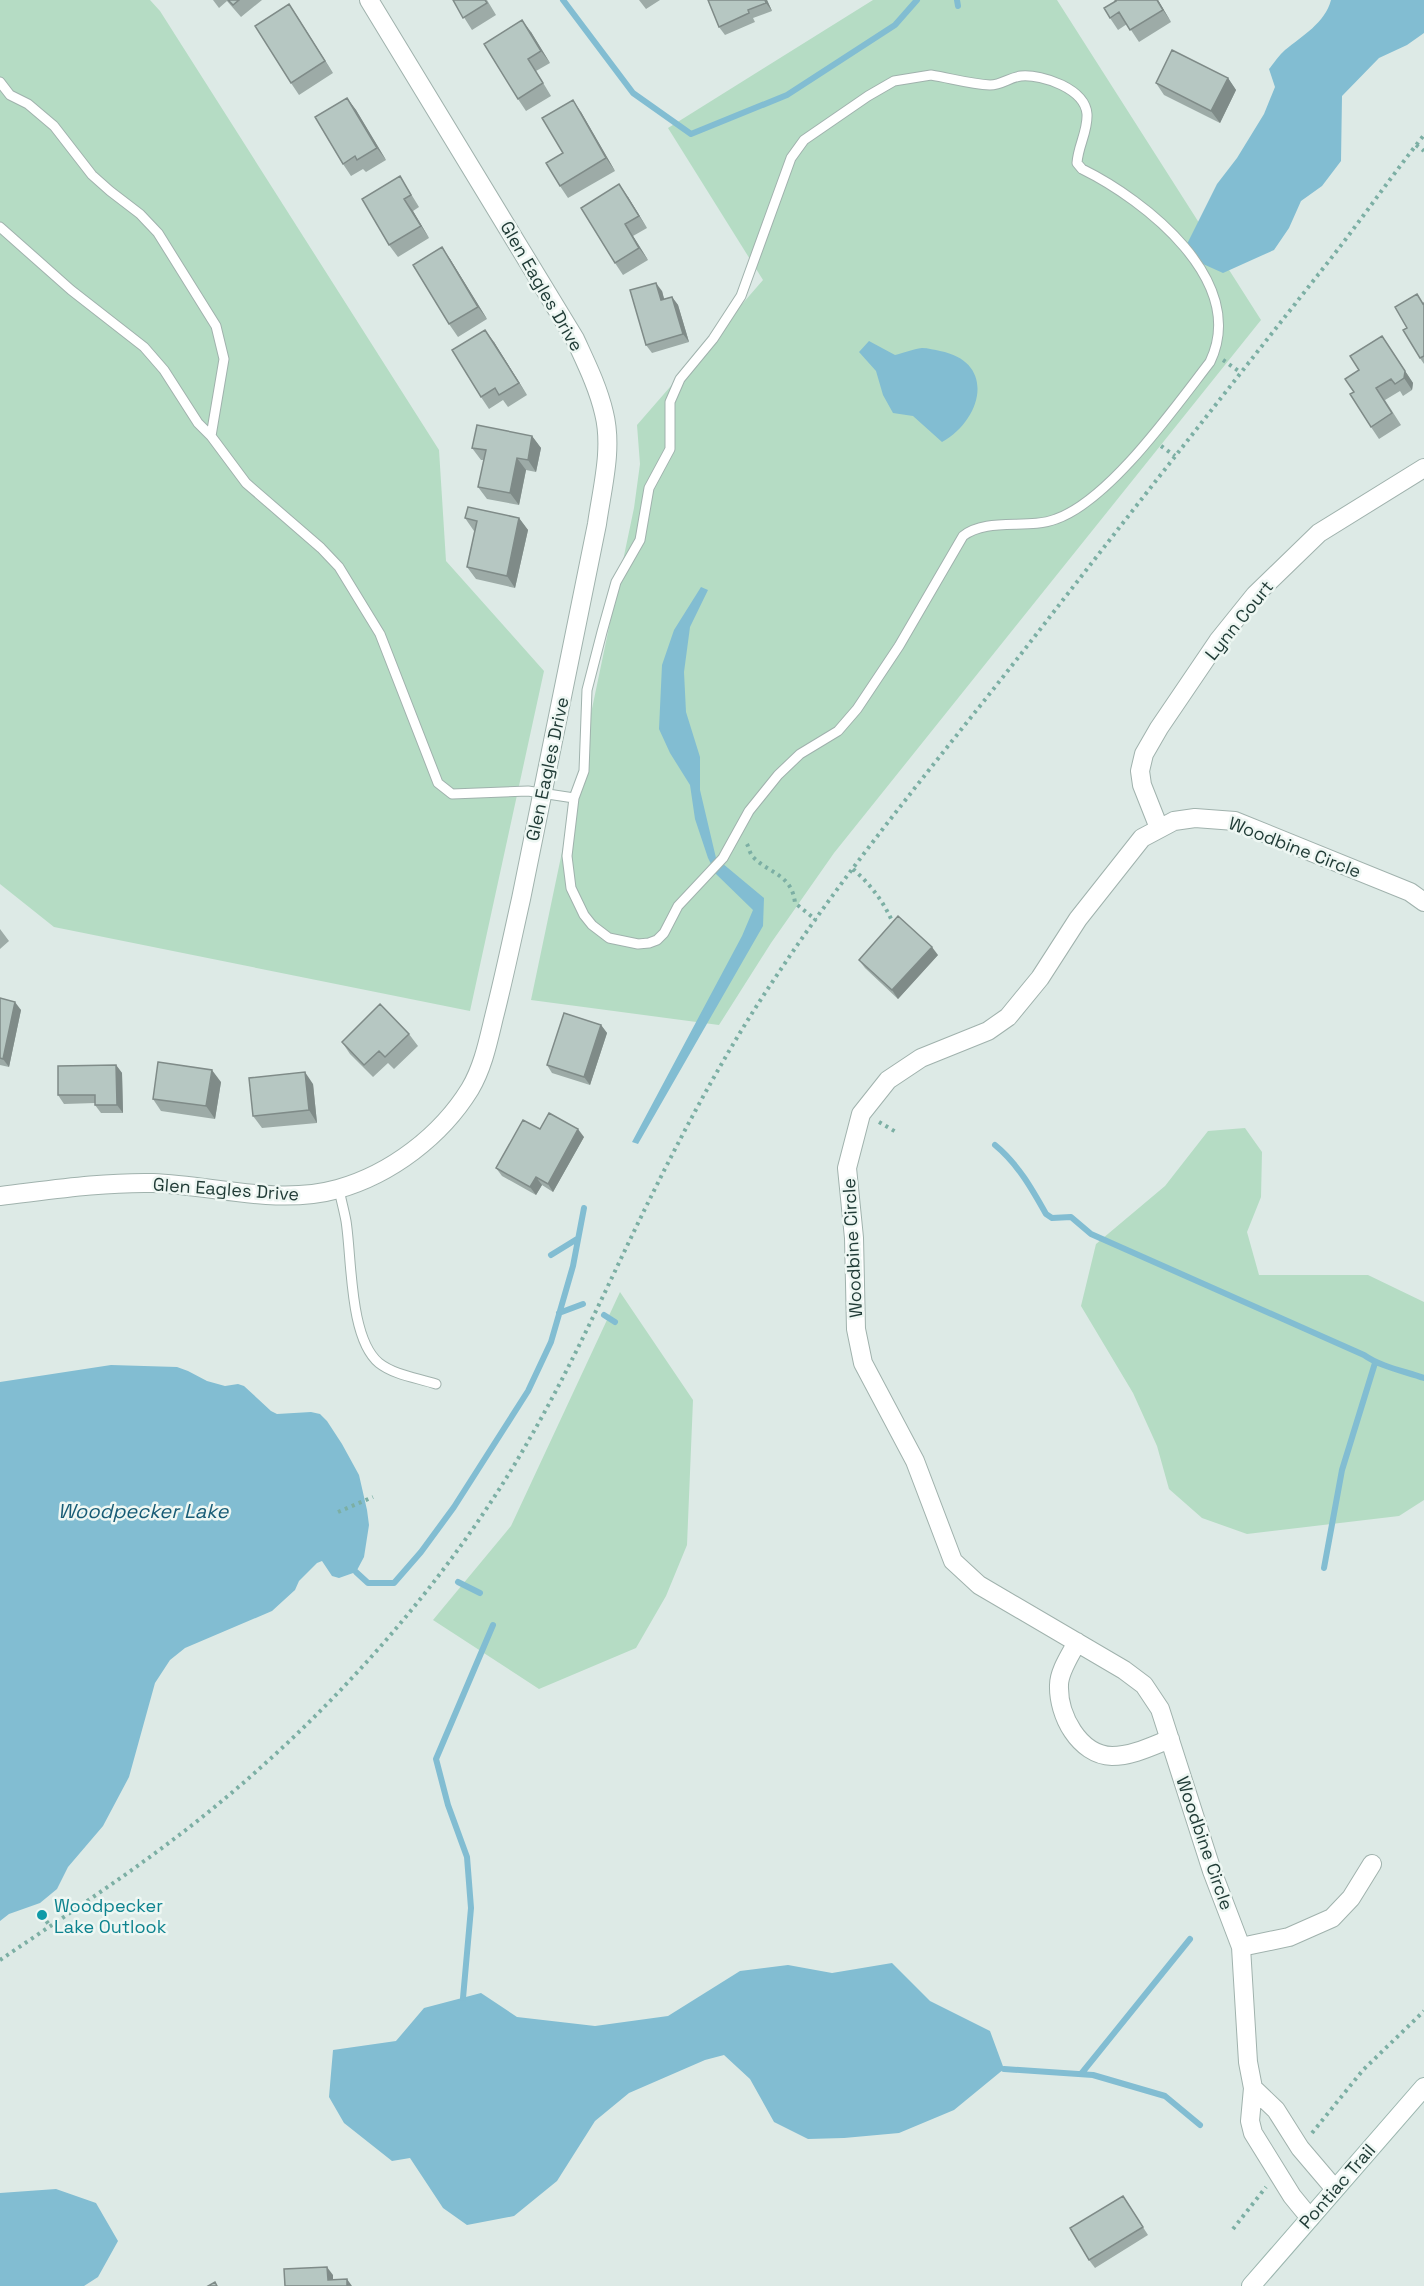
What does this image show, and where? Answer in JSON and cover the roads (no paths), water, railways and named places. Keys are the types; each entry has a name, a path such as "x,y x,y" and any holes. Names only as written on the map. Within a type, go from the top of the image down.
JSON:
{"street":[{"name":"Glen Eagles Drive","path":"0,1196 84,1186 153,1183 258,1194 317,1194 339,1189 383,1170 419,1147 446,1120 470,1089 483,1063 504,979 597,524 607,452 604,414 590,371 576,339 369,0"},
{"name":"Lynn Court","path":"1159,828 1142,785 1140,771 1144,754 1218,641 1255,595 1319,533 1424,468"},
{"name":"Woodbine Circle","path":"1310,2218 1292,2196 1251,2127 1253,2088 1248,2062 1241,1947 1212,1871 1160,1709 1144,1685 1124,1670 979,1585 953,1561 915,1461 863,1363 856,1329 854,1238 847,1168 861,1114 888,1080 921,1058 988,1031 1008,1017 1040,978 1078,919 1142,838 1174,821 1195,818 1235,821 1410,892 1424,902"},
{"path":"1077,1642 1058,1684 1062,1710 1072,1731 1091,1752 1113,1756 1136,1752 1170,1739"},
{"path":"1241,1947 1289,1937 1332,1918 1351,1898 1372,1864"},
{"name":"Pontiac Trail","path":"1251,2286 1424,2087"},
{"path":"1253,2088 1276,2110 1300,2148 1334,2188"}],"lane":[{"path":"931,75 992,85 1021,76 1034,77 1066,87 1077,95 1087,112 1086,128 1077,163 1082,169 1126,194 1158,218 1190,253 1204,275 1217,314 1219,333 1210,362 1155,433 1120,471 1083,505 1057,519 1041,523 985,526 971,530 963,536 899,646 857,709 838,731 800,754 778,775 753,805 723,858 678,906 664,933 657,940 649,944 638,944 609,938 592,925 584,915 571,888 567,856 574,798 584,771 587,690 616,582 640,540 649,488 670,449 670,402 680,378 713,339 741,296 791,158 804,140 894,81 931,75"},
{"path":"0,82 10,95 28,104 54,126 92,176 140,214 158,233 216,326 224,359 211,436"},
{"path":"0,227 71,290 144,347 164,370 198,423 211,436 246,483 321,548 339,567 380,634 434,774 443,789 452,794 542,793 574,798"},
{"path":"339,1189 346,1221 357,1321 367,1347 379,1363 394,1371 436,1384"}],"water":[{"path":"1331,0 1424,0 1424,33 1407,45 1379,58 1342,96 1341,161 1322,186 1301,201 1289,228 1274,250 1223,273 1203,264 1186,246 1217,184 1237,158 1264,114 1275,87 1269,69 1283,52 1324,16"},
{"path":"869,341 895,355 922,348 940,351 958,357 970,367 976,379 977,392 974,406 967,420 956,432 942,442 913,416 893,413 883,395 876,371 859,352"},
{"path":"701,587 708,590 690,627 684,672 686,712 700,757 700,790 716,858 764,898 763,926 638,1144 632,1142 742,936 753,910 716,874 695,819 690,785 670,753 659,729 662,665 674,630"},
{"name":"Woodpecker Lake","path":"111,1365 177,1367 207,1381 225,1386 238,1384 244,1386 277,1414 311,1412 320,1414 342,1444 359,1475 369,1525 364,1557 356,1572 339,1578 332,1576 322,1561 317,1563 299,1581 295,1590 272,1611 185,1648 170,1660 155,1683 129,1777 103,1826 68,1867 57,1889 40,1903 9,1914 0,1921 0,1382"},
{"path":"892,1963 930,2001 990,2031 1004,2069 954,2110 899,2133 808,2139 774,2122 750,2079 724,2055 705,2060 629,2093 595,2121 557,2181 514,2216 467,2225 443,2208 410,2158 392,2161 344,2123 329,2097 333,2050 396,2041 424,2008 481,1993 517,2017 595,2026 668,2016 740,1971 788,1965 832,1973"},
{"path":"56,2189 96,2203 118,2241 98,2277 84,2286 0,2286 0,2193"}],"waterway":[{"path":"563,0 633,93 691,134 787,95 895,25 917,0"},
{"path":"957,0 958,6"},
{"path":"995,1145 1018,1169 1046,1214 1052,1218 1071,1217 1091,1234 1378,1363 1424,1378"},
{"path":"356,1572 368,1583 394,1583 421,1552 454,1507 528,1391 551,1342 573,1266 584,1208"},
{"path":"551,1255 577,1239"},
{"path":"559,1313 583,1304"},
{"path":"604,1315 615,1322"},
{"path":"1324,1568 1342,1470 1375,1363"},
{"path":"458,1582 480,1593"},
{"path":"463,1998 471,1908 467,1857 448,1805 436,1759 493,1625"},
{"path":"1081,2074 1190,1939"},
{"path":"1004,2069 1093,2075 1165,2096 1200,2125"}],"place":[{"name":"Woodpecker Lake Outlook","path":"42,1915"}]}
